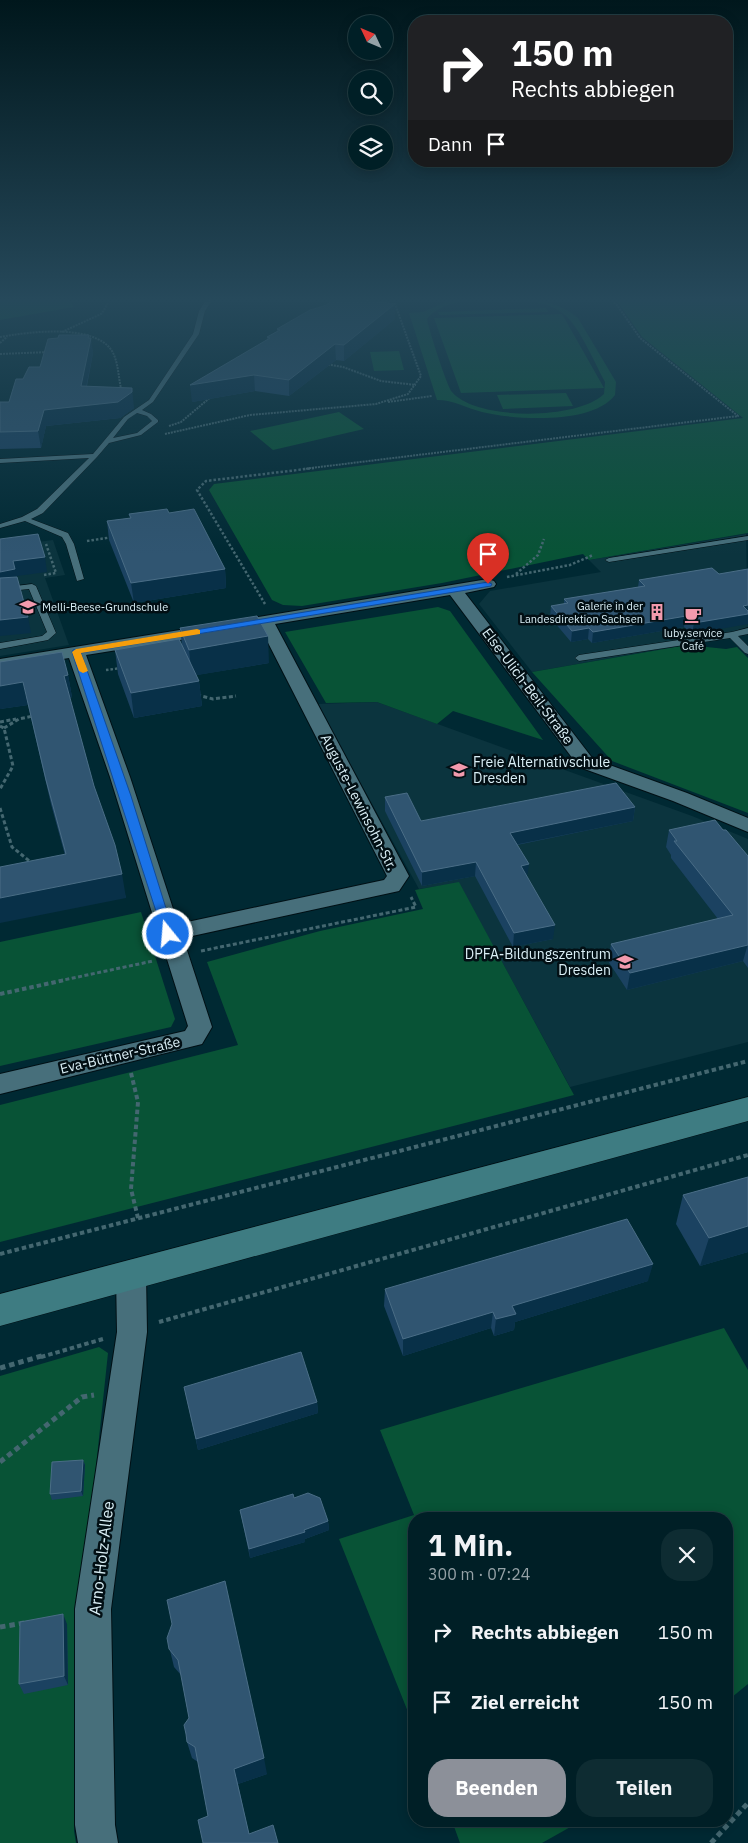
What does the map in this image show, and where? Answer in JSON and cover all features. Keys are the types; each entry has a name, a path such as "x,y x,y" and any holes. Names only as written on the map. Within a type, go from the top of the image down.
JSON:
{"main road":[{"path":"0,1310 748,1109"}],"street":[{"path":"0,664 488,584"},
{"name":"Else-Ulich-Beil-Straße","path":"455,590 586,763 680,797 748,826"},
{"name":"Auguste-Lewinsohn-Str.","path":"172,945 391,886 398,876 270,620"},
{"name":"Eva-Büttner-Straße","path":"0,1084 193,1038 200,1027 172,945 123,786 76,652"},
{"name":"Arno-Holz-Allee","path":"98,1843 94,1826 93,1609 132,1332 131,1275"}],"lane":[{"path":"0,526 25,519 40,511 109,441 126,418 148,404 162,383"},
{"path":"109,441 139,434 156,421 149,414 137,411"},
{"path":"0,461 95,456"},
{"path":"25,519 65,535 70,544 80,580"},
{"path":"610,560 748,538"},
{"path":"0,590 32,586 52,633 45,638 0,646"},
{"path":"580,658 748,632"},
{"path":"732,635 748,651"}],"path":[{"path":"120,383 122,394 148,404"},
{"path":"395,383 417,386"},
{"path":"388,402 409,394 418,383"},
{"path":"270,620 197,490 200,485 213,479 738,416 697,383"},
{"path":"139,434 181,422 197,411 215,393"},
{"path":"139,434 166,434 250,415 392,403 432,396"},
{"path":"70,544 118,536"},
{"path":"515,574 538,555 544,539"},
{"path":"32,586 33,580 40,576 56,573 45,542"},
{"path":"488,584 515,574 570,565"},
{"path":"84,674 130,667"},
{"path":"190,693 213,699 236,696"},
{"path":"0,724 38,715"},
{"path":"4,728 19,719"},
{"path":"0,724 4,728 12,766 0,789"},
{"path":"0,808 12,847 30,860 34,868"},
{"path":"0,994 172,945"},
{"path":"126,1055 138,1102 131,1189 138,1218"},
{"path":"0,1254 748,1061"},
{"path":"0,1368 132,1332 748,1155"},
{"path":"0,1462 82,1397 124,1389"},
{"path":"0,1627 29,1622"},
{"path":"733,1819 748,1803"},
{"path":"711,1843 726,1827"}],"shaded area":[{"path":"746,534 748,634 532,672 479,604 490,591 601,572 589,560"},
{"name":"Melli-Beese-Grundschule","path":"53,540 65,575 45,578 69,645 0,656 0,547"},
{"name":"DPFA-Bildungszentrum Dresden","path":"377,702 692,816 748,839 748,1042 570,1087 459,883 419,889 317,704"}],"green space":[{"path":"432,383 448,383 452,392 465,401 483,408 528,414 551,412 573,409 591,403 604,394 605,383 616,383 615,395 604,405 572,416 552,418 496,415 449,401 437,400"},
{"path":"457,383 601,383 604,388 461,393"},
{"path":"699,383 748,383 748,533 589,560 583,554 442,583 302,606 283,605 272,600 209,490 214,484 743,418"},
{"path":"566,393 573,406 503,409 497,395"},
{"path":"339,412 364,429 273,450 250,431"},
{"path":"438,607 450,611 543,740 453,711 437,724 377,702 326,703 285,632"},
{"path":"687,645 726,649 737,647 748,658 748,813 612,761 532,672"},
{"path":"459,882 574,1095 0,1242 0,1105 238,1045 207,962 320,931 423,909 415,890"},
{"path":"141,912 175,1019 171,1027 0,1066 0,942"},
{"path":"724,1328 748,1370 748,1684 733,1696 733,1512 413,1512 380,1430"},
{"path":"99,1347 108,1353 80,1618 74,1831 76,1843 0,1843 0,1376"},
{"path":"408,1517 408,1712 339,1539"},
{"path":"454,1827 570,1827 542,1843 460,1843"}],"building":[{"path":"15,383 82,383 81,386 132,388 132,392 118,402 44,410 38,431 0,432 0,402 9,402"},
{"path":"167,509 169,513 194,509 225,569 131,583 107,521 131,518 129,514"},
{"path":"38,534 45,557 13,561 15,569 0,572 0,539"},
{"name":"Galerie in der Landesdirektion Sachsen","path":"712,568 719,574 748,569 748,605 743,606 748,611 748,614 694,623 686,616 593,632 589,628 572,631 551,606 568,603 564,599 645,586 639,580"},
{"path":"17,577 28,617 0,620 0,578"},
{"path":"257,616 268,636 189,650 180,628"},
{"path":"179,639 199,681 131,693 115,650"},
{"path":"62,652 68,675 64,676 94,786 115,845 122,874 0,898 0,867 66,854 23,682 0,686 0,662"},
{"path":"616,783 635,807 510,833 529,864 521,866 555,925 514,933 476,862 422,872 385,797 407,793 421,821"},
{"path":"715,820 748,856 748,945 630,973 611,944 733,915 674,841 677,841 669,830"},
{"path":"748,1177 748,1226 709,1238 683,1195"},
{"path":"627,1219 653,1264 512,1306 516,1314 496,1319 493,1312 403,1339 385,1289"},
{"path":"301,1352 317,1402 196,1439 184,1387"},
{"path":"83,1460 81,1491 50,1494 52,1462"},
{"path":"308,1493 320,1498 328,1521 304,1530 305,1532 249,1549 240,1510 293,1494 294,1498"},
{"path":"225,1581 264,1758 234,1769 249,1834 273,1825 278,1843 203,1843 198,1820 208,1816 195,1747 187,1742 184,1725 189,1718 178,1660 169,1649 167,1638 172,1624 167,1600"},
{"path":"63,1614 64,1676 19,1684 20,1622"}],"slow traffic":[{"path":"83,671 76,652 197,632"}],"place":[{"name":"Melli-Beese-Grundschule","path":"28,607"},
{"name":"Galerie in der Landesdirektion Sachsen","path":"657,612"},
{"name":"luby.service Café","path":"693,615"},
{"name":"Freie Alternativschule Dresden","path":"459,770"},
{"name":"DPFA-Bildungszentrum Dresden","path":"625,962"}],"route":[{"path":"168,934 120,777 76,652 488,584"}]}
